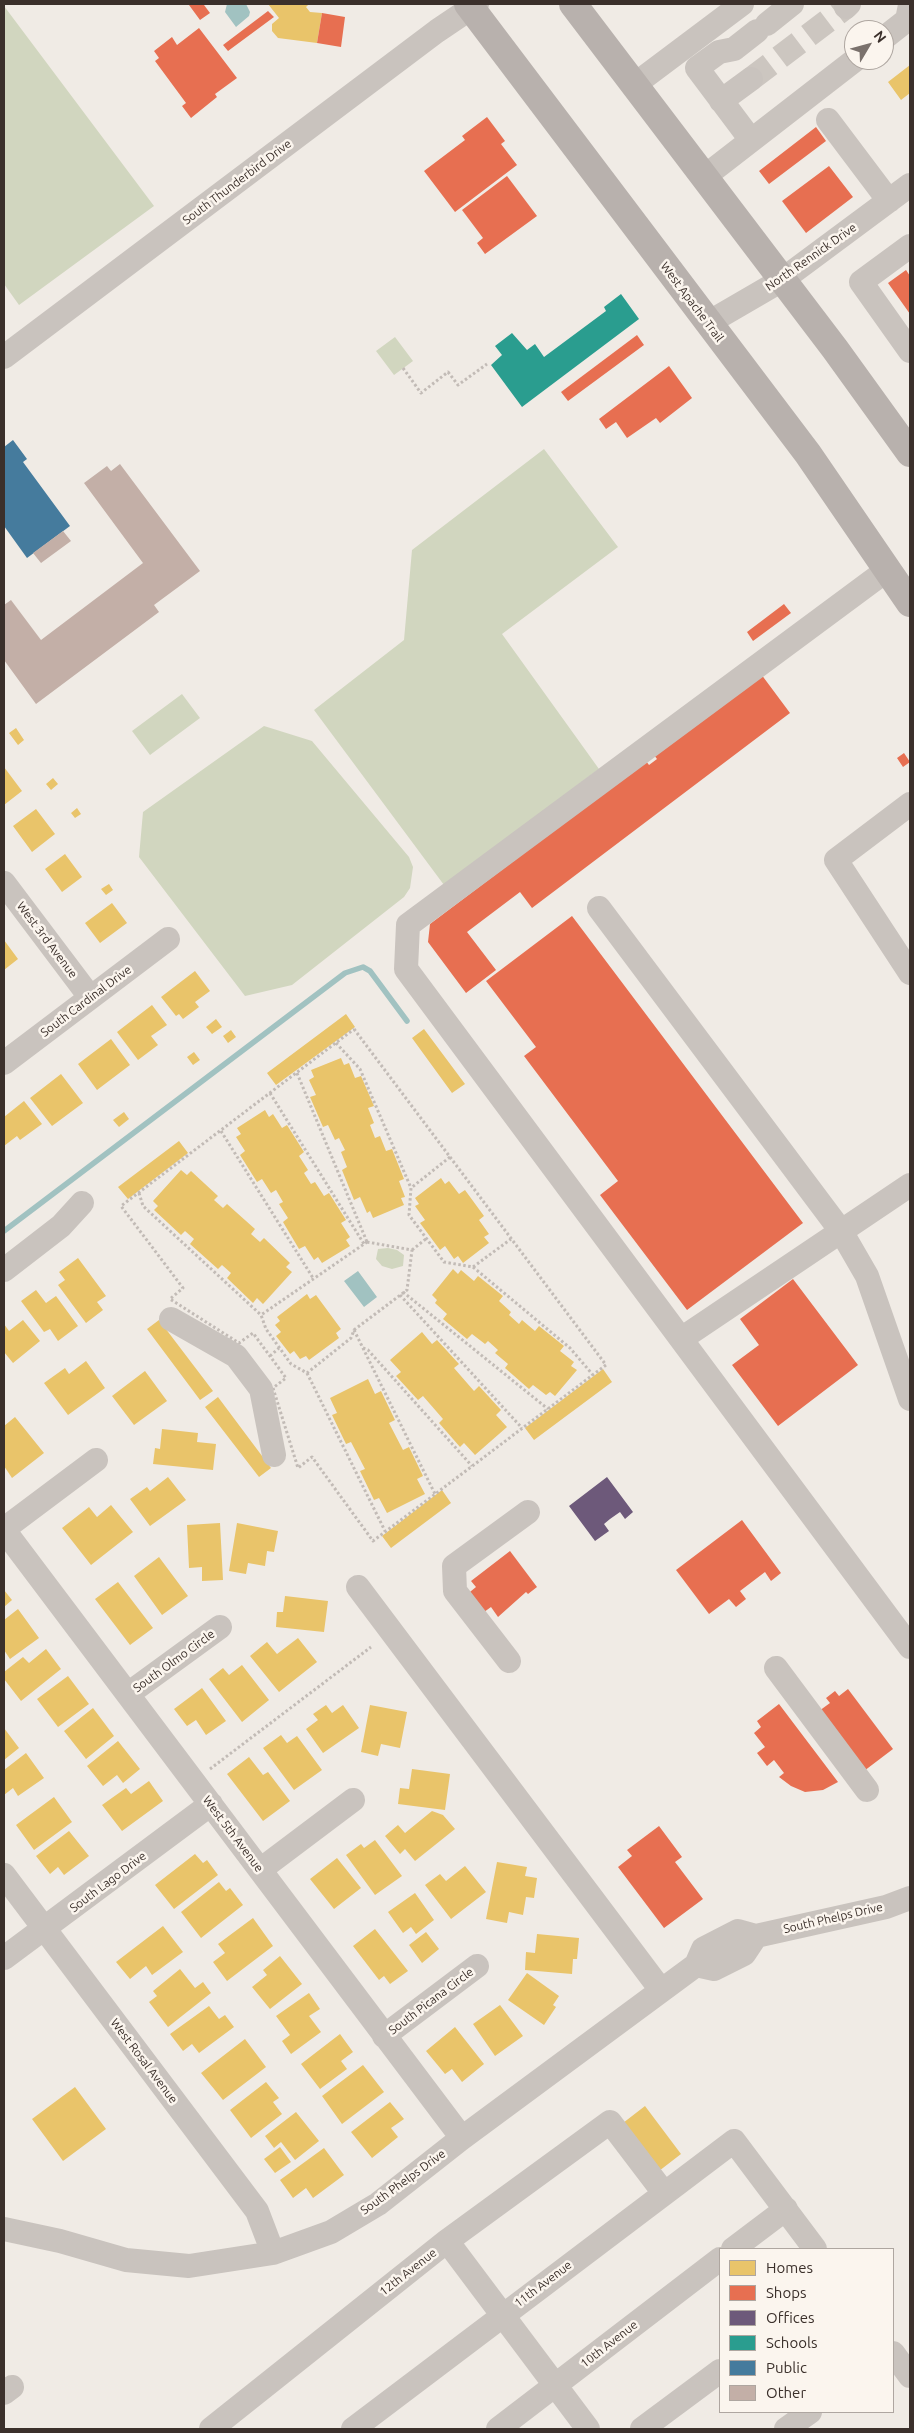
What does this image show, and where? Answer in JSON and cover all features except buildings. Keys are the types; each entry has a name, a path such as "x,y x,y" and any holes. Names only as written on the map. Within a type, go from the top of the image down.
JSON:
{"main road":[{"path":"574,4 835,349 910,453"},
{"name":"West Apache Trail","path":"472,5 708,323 808,454 910,603"}],"street":[{"path":"634,85 742,4"},
{"path":"751,140 697,68 718,52 734,49 792,4"},
{"name":"South Thunderbird Drive","path":"4,357 472,5"},
{"path":"894,30 907,20 910,5"},
{"path":"704,177 844,68"},
{"path":"721,101 750,79"},
{"path":"828,120 888,201"},
{"name":"North Rennick Drive","path":"708,323 782,280 910,185"},
{"path":"910,246 861,282 910,351"},
{"path":"887,570 408,925 406,969 910,1647"},
{"path":"910,804 836,860 910,973"},
{"name":"West 3rd Avenue","path":"4,882 90,998"},
{"path":"599,908 841,1231 867,1276 910,1399"},
{"name":"South Cardinal Drive","path":"4,1062 168,939"},
{"path":"681,1339 910,1185"},
{"path":"4,1270 61,1226 82,1203"},
{"path":"171,1319 236,1356 261,1389 274,1455"},
{"path":"4,1530 96,1460"},
{"path":"509,1661 455,1591 454,1566 528,1512"},
{"name":"West 5th Avenue","path":"4,1530 462,2138"},
{"path":"358,1588 661,1990"},
{"name":"South Olmo Circle","path":"128,1694 220,1627"},
{"path":"776,1668 867,1790"},
{"path":"260,1870 353,1800"},
{"name":"South Lago Drive","path":"4,1958 211,1804"},
{"name":"West Rosal Avenue","path":"4,1875 257,2211 274,2253"},
{"name":"South Phelps Drive","path":"4,2229 60,2241 126,2260 189,2266 274,2253 331,2232 378,2204 462,2138 696,1965 703,1949 738,1931 756,1936 886,1906 910,1898"},
{"name":"South Picana Circle","path":"384,2036 477,1966"},
{"name":"12th Avenue","path":"211,2429 447,2242 610,2122 664,2193"},
{"name":"11th Avenue","path":"353,2429 734,2141 786,2208"},
{"path":"734,2248 786,2208 814,2248"},
{"path":"447,2242 588,2429"},
{"name":"10th Avenue","path":"498,2429 719,2260"},
{"path":"894,2354 910,2376"},
{"path":"642,2429 719,2372"},
{"path":"786,2429 809,2413"}],"path":[{"path":"403,368 421,392 448,372 458,385 487,364"},
{"path":"354,1029 606,1365 373,1541 312,1457 298,1468 272,1388 286,1378 253,1333 238,1344 170,1298 183,1288 121,1206 336,1043 354,1029"},
{"path":"336,1043 360,1069 410,1188 409,1215 444,1262 473,1267 570,1348 593,1375"},
{"path":"297,1073 366,1242"},
{"path":"270,1093 366,1242"},
{"path":"221,1130 313,1278"},
{"path":"410,1188 450,1158"},
{"path":"139,1193 143,1206 261,1315 266,1329 291,1364 307,1373 386,1532"},
{"path":"307,1373 351,1338 354,1330 407,1290 412,1250 427,1238"},
{"path":"473,1267 511,1239"},
{"path":"261,1315 366,1242 412,1250"},
{"path":"403,1292 548,1409"},
{"path":"400,1295 522,1428"},
{"path":"354,1330 435,1494"},
{"path":"362,1347 368,1350 472,1466"},
{"path":"270,1356 279,1348"},
{"path":"194,1782 371,1647"}],"green space":[{"path":"4,6 154,206 19,305 4,284"},
{"path":"395,337 413,361 394,375 376,351"},
{"path":"544,449 618,547 502,634 599,769 444,885 314,710 404,640 412,550"},
{"path":"182,694 200,718 150,755 132,731"},
{"path":"264,726 312,741 409,857 413,867 410,888 404,897 292,985 245,996 139,857 143,812"},
{"path":"388,1248 397,1250 404,1255 403,1266 392,1269 382,1266 376,1259 378,1249"}],"water":[{"path":"227,4 246,4 250,12 249,16 236,27 225,12"},
{"path":"358,1271 377,1297 364,1307 344,1281"}],"waterway":[{"path":"4,1231 345,973 363,967 370,971 407,1021"}],"tunnel":[{"path":"751,79 846,7"}]}
